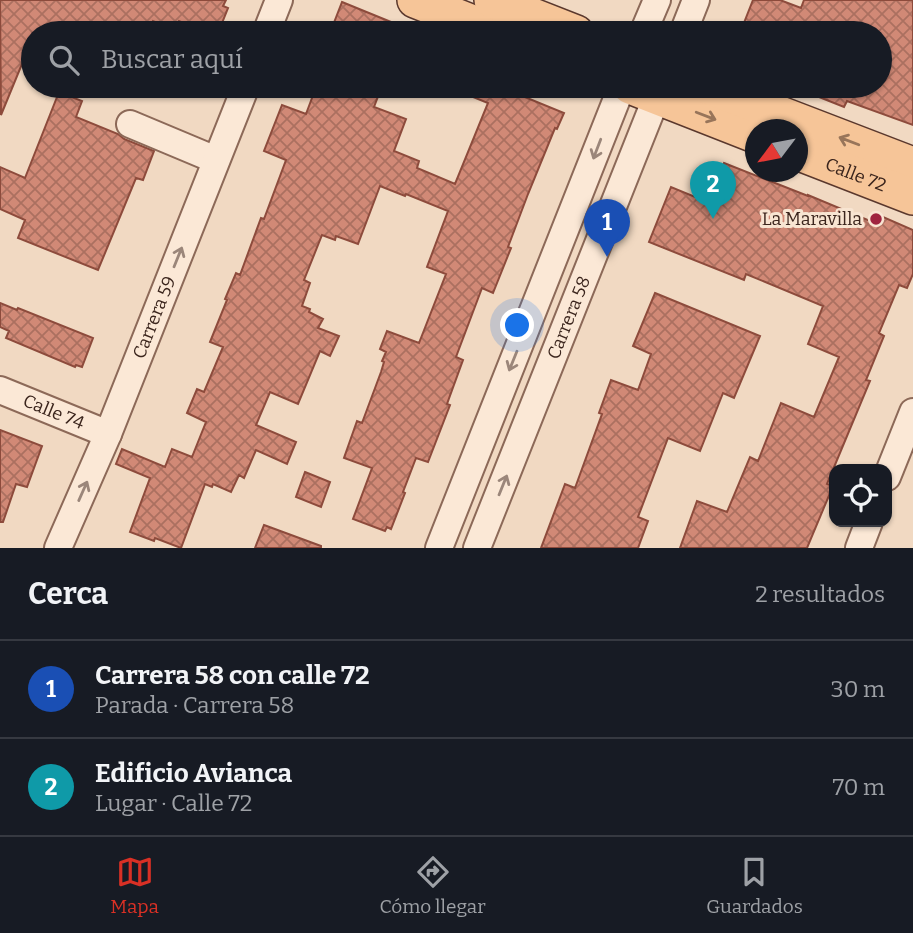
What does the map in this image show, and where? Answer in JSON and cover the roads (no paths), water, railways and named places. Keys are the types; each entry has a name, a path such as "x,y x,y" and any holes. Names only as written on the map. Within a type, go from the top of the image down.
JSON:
{"main road":[{"path":"415,0 468,21"},
{"path":"492,0 545,21"},
{"path":"670,98 745,131"},
{"name":"Calle 72","path":"738,98 913,166"},
{"name":"Calle 72","path":"808,156 913,197"}],"street":[{"path":"271,21 279,0"},
{"path":"648,21 657,0"},
{"path":"687,21 696,0"},
{"name":"Carrera 59","path":"58,548 107,434 241,98"},
{"name":"Carrera 58","path":"439,548 617,98"},
{"name":"Carrera 58","path":"477,548 532,410 646,98"},
{"path":"131,124 216,160"},
{"name":"Calle 74","path":"0,390 107,434"},
{"path":"499,397 532,410"},
{"path":"892,464 913,412"},
{"path":"859,548 867,527"}],"place":[{"name":"Edificio Avianca","path":"713,219"},
{"name":"La Maravilla","path":"876,219"},
{"name":"Carrera 58 con calle 72","path":"607,257"}]}
